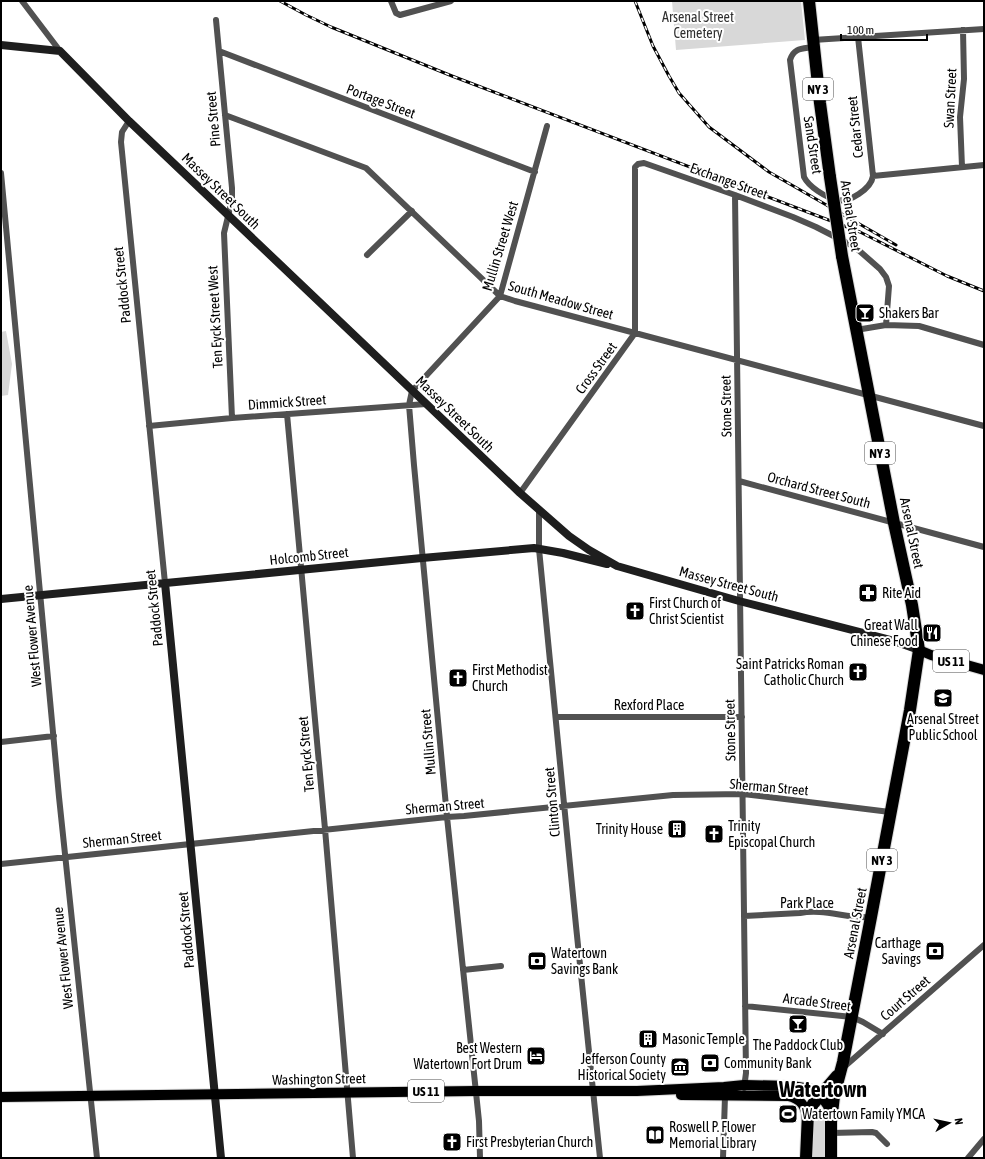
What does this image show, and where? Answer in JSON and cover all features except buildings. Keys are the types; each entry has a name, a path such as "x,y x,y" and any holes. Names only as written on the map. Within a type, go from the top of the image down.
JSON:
{"highway":[{"name":"Arsenal Street","path":"809,1 820,103 842,256 894,523 912,605 919,650 910,710 841,1070"},
{"name":"NY 3","path":"806,1119 812,1101 841,1070"},
{"name":"NY 3","path":"831,1128 834,1096 841,1070"},
{"path":"806,1158 806,1119 813,1110 821,1109 829,1115 831,1128 831,1158"}],"main road":[{"path":"1,45 60,51"},
{"name":"Massey Street South","path":"60,51 130,121 538,510 569,536 589,550 617,566 740,601 891,640 919,650"},
{"name":"Holcomb Street","path":"1,599 300,569 534,548 617,566"},
{"name":"Paddock Street","path":"165,583 221,1158"},
{"name":"US 11","path":"919,650 931,655 984,670"},
{"name":"Washington Street","path":"1,1098 348,1092 637,1091 724,1088 743,1091 788,1096 812,1101 810,1089 799,1087 743,1091 725,1096 660,1094 637,1091"},
{"path":"812,1101 828,1106 831,1128"}],"street":[{"path":"22,1 60,51"},
{"path":"391,1 396,13 400,15 451,1"},
{"name":"Pine Street","path":"216,20 232,188 232,200 229,216"},
{"name":"Sand Street","path":"873,176 870,184 862,192 851,198 838,200 813,188 807,183 804,177 790,60 792,54 796,50 814,43 858,37 984,28"},
{"name":"Swan Street","path":"962,167 960,117 964,79 963,30"},
{"name":"Cedar Street","path":"858,37 873,176 984,165"},
{"name":"Portage Street","path":"219,51 535,172"},
{"name":"South Meadow Street","path":"225,115 366,168 500,296 635,333 840,386 869,396 984,426"},
{"name":"Paddock Street","path":"130,121 122,132 121,142 165,583"},
{"name":"Mullin Street West","path":"412,391 500,296 547,126"},
{"name":"Exchange Street","path":"635,333 635,167 638,164 644,163 793,217 836,237 864,253 880,269 886,277 889,286 886,325"},
{"name":"West Flower Avenue","path":"1,173 65,857 97,1158"},
{"name":"Stone Street","path":"735,195 746,1073 743,1091"},
{"path":"367,255 412,211"},
{"name":"Ten Eyck Street West","path":"229,216 224,234 232,418"},
{"path":"856,330 886,325 919,326 984,345"},
{"name":"Cross Street","path":"520,493 635,333"},
{"name":"Mullin Street","path":"412,391 409,405 422,558 447,817 479,1121 480,1158"},
{"name":"Dimmick Street","path":"149,426 232,418 426,404"},
{"name":"Ten Eyck Street","path":"287,414 348,1092 352,1158"},
{"name":"Orchard Street South","path":"739,480 984,547"},
{"name":"Clinton Street","path":"538,510 539,549 592,1091 600,1158"},
{"name":"Rexford Place","path":"556,717 742,717"},
{"path":"1,742 54,736"},
{"name":"Sherman Street","path":"1,864 325,829 673,795 743,794 890,812"},
{"name":"Park Place","path":"744,916 824,912 863,918 871,917"},
{"name":"Court Street","path":"841,1070 984,945"},
{"path":"463,970 501,966"},
{"name":"Arcade Street","path":"745,1006 852,1017 883,1034"},
{"path":"723,1158 725,1096"},
{"path":"831,1128 876,1133 887,1144"},
{"path":"968,1158 984,1139"}],"green space":[{"name":"Arsenal Street Cemetery","path":"672,1 801,1 805,40 676,50"},
{"path":"6,331 12,364 8,395 1,396 1,332"},
{"path":"815,1115 822,1115 826,1122 826,1158 811,1158 813,1119"}],"railway":[{"path":"280,1 331,27 452,76 860,232 947,276 984,291"},
{"path":"635,1 653,46 669,76 679,93 709,127 769,172 896,245"}],"place":[{"name":"Shakers Bar","path":"865,313"},
{"name":"Rite Aid","path":"868,593"},
{"name":"First Church of Christ Scientist","path":"635,611"},
{"name":"Great Wall Chinese Food","path":"932,633"},
{"name":"Saint Patricks Roman Catholic Church","path":"858,672"},
{"name":"First Methodist Church","path":"458,678"},
{"name":"Arsenal Street Public School","path":"943,698"},
{"name":"Trinity House","path":"677,829"},
{"name":"Trinity Episcopal Church","path":"714,834"},
{"name":"Carthage Savings","path":"935,951"},
{"name":"Watertown Savings Bank","path":"537,961"},
{"name":"The Paddock Club","path":"798,1024"},
{"name":"Masonic Temple","path":"648,1039"},
{"name":"Best Western Watertown Fort Drum","path":"536,1056"},
{"name":"Community Bank","path":"710,1063"},
{"name":"Jefferson County Historical Society","path":"680,1067"},
{"name":"Watertown Family YMCA","path":"788,1114"},
{"name":"Roswell P. Flower Memorial Library","path":"655,1135"},
{"name":"First Presbyterian Church","path":"452,1142"}],"district":[{"name":"Watertown","path":"823,1089"}]}
